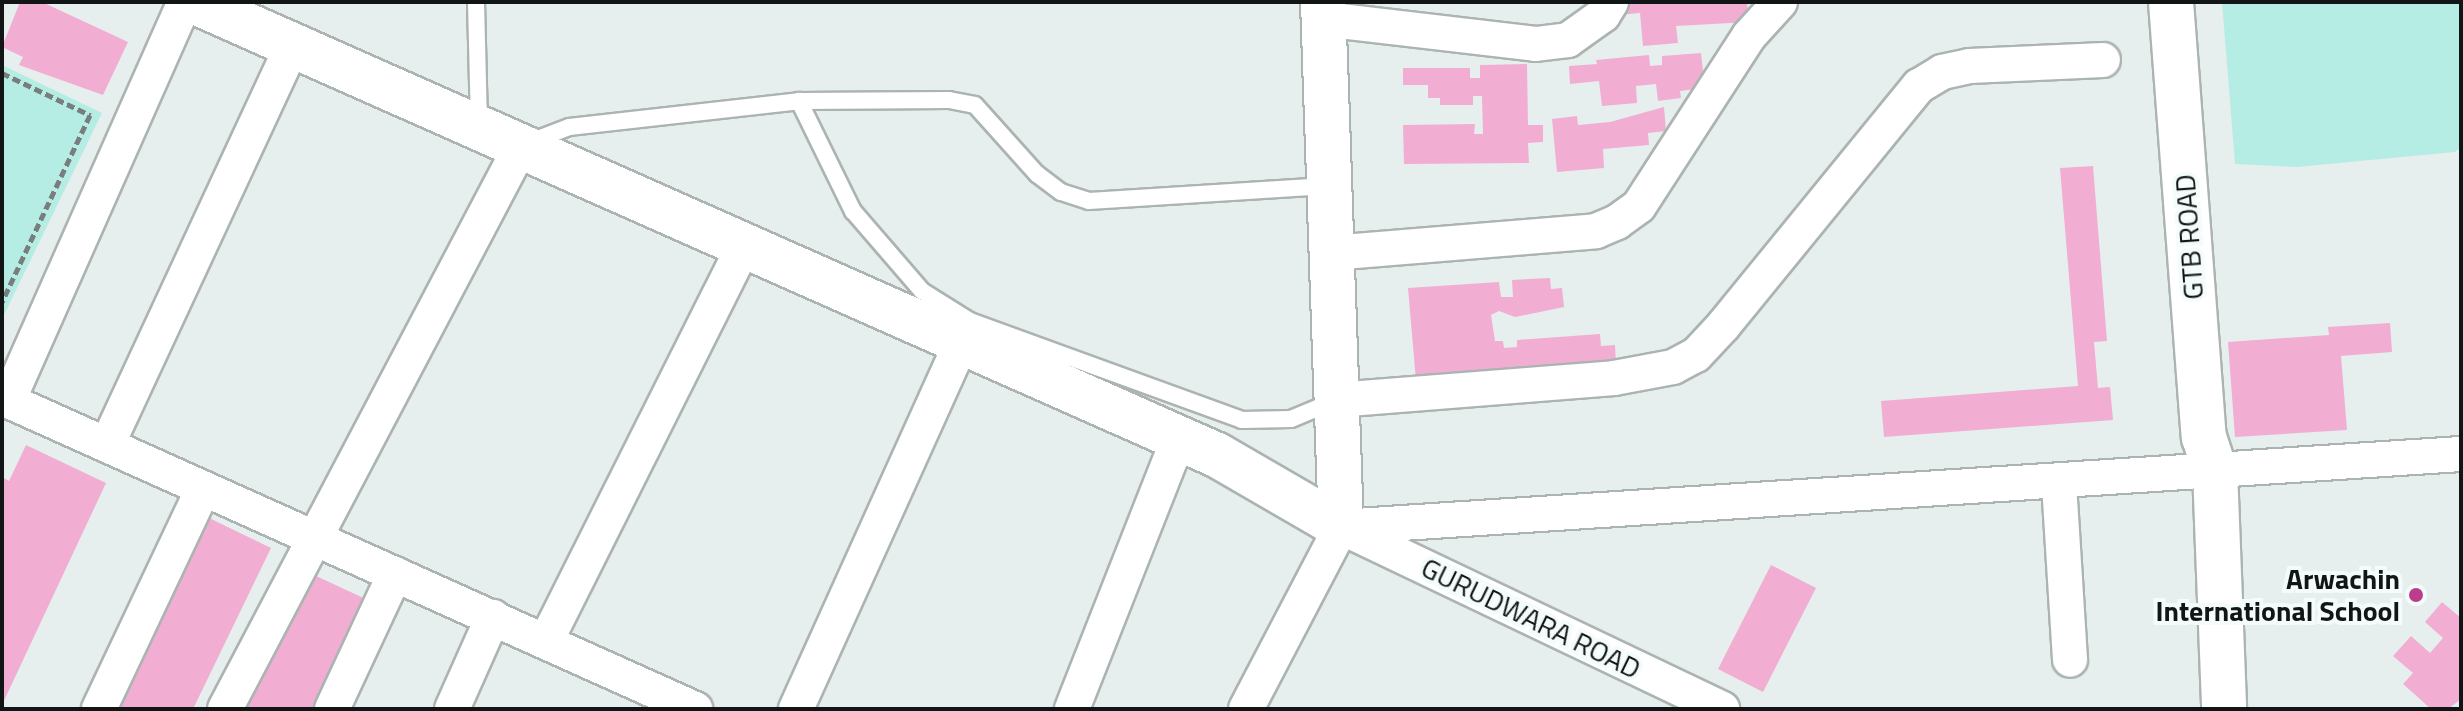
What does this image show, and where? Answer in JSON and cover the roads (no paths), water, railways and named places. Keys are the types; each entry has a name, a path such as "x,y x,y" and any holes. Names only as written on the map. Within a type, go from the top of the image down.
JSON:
{"street":[{"path":"185,2 5,400 695,709"},
{"path":"195,2 1179,438 1341,527 2059,484 2461,454"},
{"path":"1246,709 1341,527 1323,10 1536,44 1568,40 1603,15 1611,2"},
{"path":"1331,253 1596,231 1617,222 1639,206 1749,36 1780,2"},
{"name":"GTB ROAD","path":"2171,2 2204,437 2215,470 2224,709"},
{"name":"GTB ROAD","path":"2192,2 2225,438 2215,470"},
{"path":"107,445 293,45"},
{"path":"1336,400 1614,378 1673,367 1696,355 1723,326 1919,86 1942,72 1970,66 2103,60"},
{"path":"225,709 312,537 521,146"},
{"path":"546,641 745,244"},
{"path":"796,709 962,341"},
{"path":"1072,709 1179,438"},
{"path":"2059,484 2070,660"},
{"path":"99,709 203,489"},
{"name":"GURUDWARA ROAD","path":"1341,527 1722,709"},
{"path":"332,709 395,574"},
{"path":"452,709 493,617"}],"lane":[{"path":"476,2 478,127"},
{"path":"521,146 569,127 799,101 949,100 975,105 1037,174 1061,192 1089,201 1329,186"},
{"path":"799,101 853,211 922,291 970,321 1242,420 1291,419 1336,400"}],"place":[{"name":"Arwachin International School","path":"2416,595"}]}
